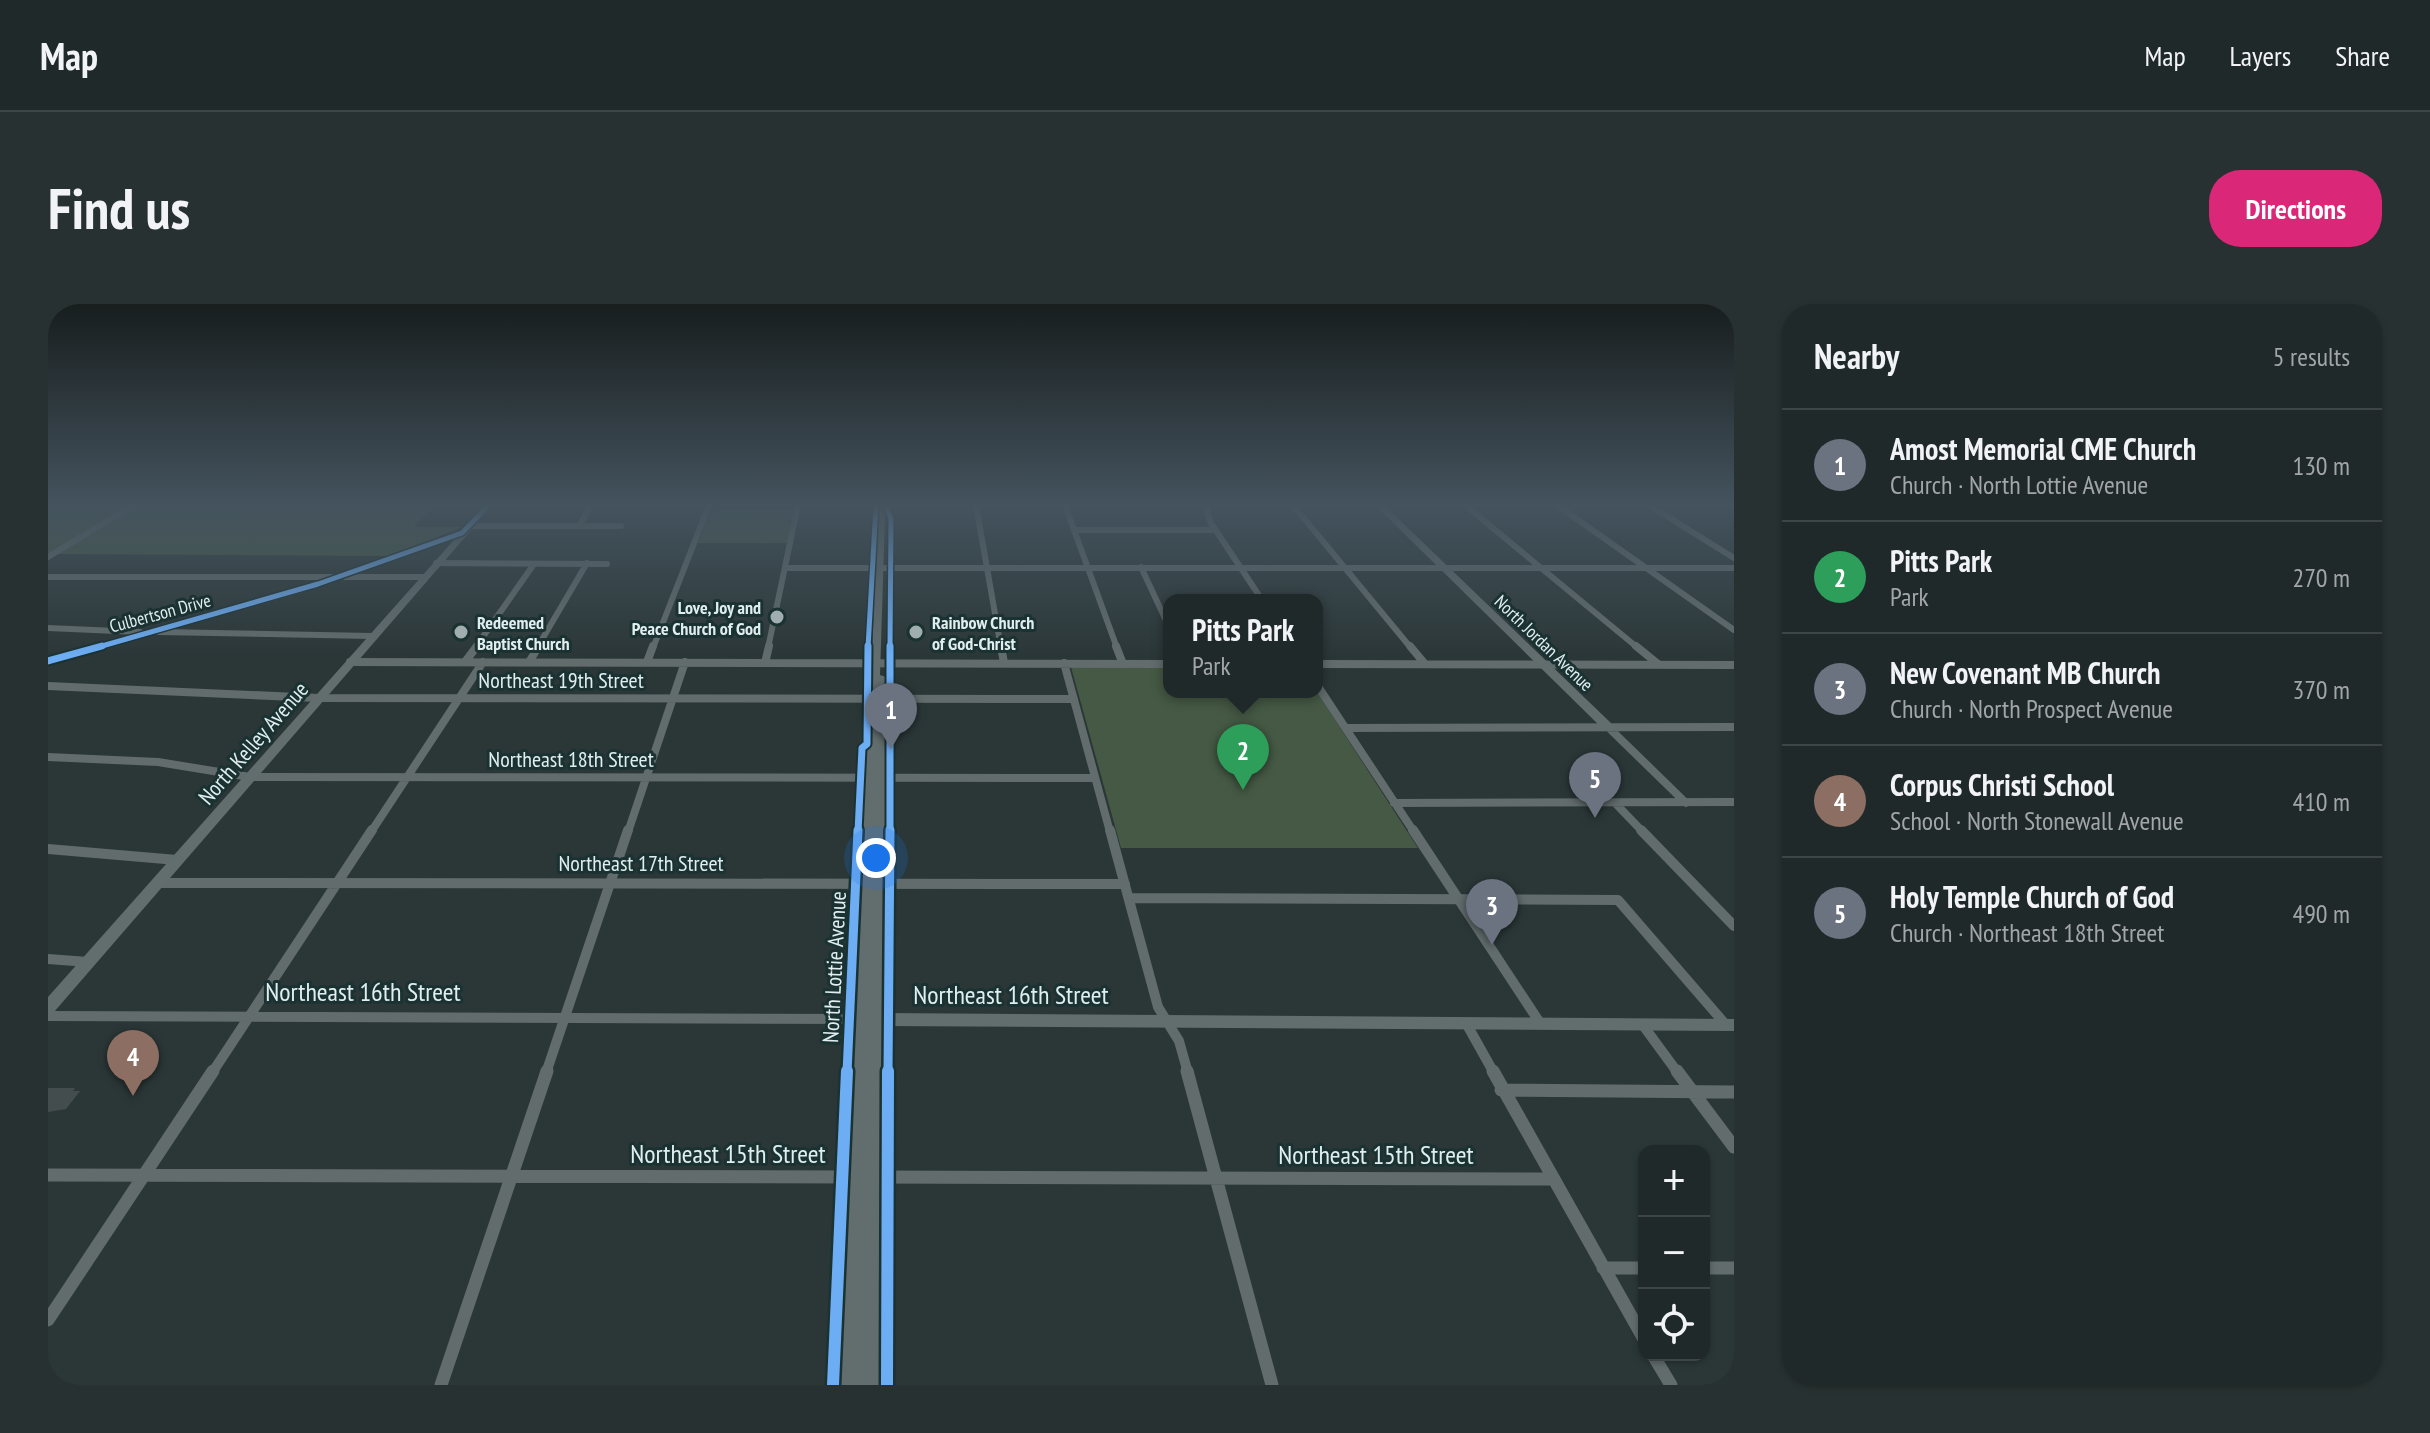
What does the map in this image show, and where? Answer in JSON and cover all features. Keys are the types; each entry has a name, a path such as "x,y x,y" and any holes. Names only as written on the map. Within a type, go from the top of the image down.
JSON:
{"street":[{"name":"Culbertson Drive","path":"48,661 337,577 397,555"},
{"name":"North Kelley Avenue","path":"48,1008 443,555"},
{"path":"647,662 689,555"},
{"path":"765,663 788,555"},
{"name":"North Lottie Avenue","path":"881,555 882,568"},
{"name":"North Lottie Avenue","path":"849,1385 864,1177 883,555"},
{"path":"985,555 1004,663"},
{"path":"1083,555 1123,664"},
{"path":"1233,555 1258,594"},
{"path":"1334,555 1425,664"},
{"name":"North Jordan Avenue","path":"1431,555 1686,803"},
{"path":"1526,555 1658,664"},
{"path":"1629,555 1734,630"},
{"path":"436,563 607,564"},
{"path":"529,662 587,563"},
{"path":"465,662 534,564"},
{"path":"1141,567 1163,614"},
{"path":"785,568 1734,568"},
{"path":"48,577 423,577"},
{"path":"48,628 373,636"},
{"path":"350,662 1163,664"},
{"path":"48,1320 483,662"},
{"path":"441,1385 685,662"},
{"path":"1064,663 1158,1007 1179,1041 1272,1385"},
{"path":"1323,664 1734,665"},
{"name":"Northeast 19th Street","path":"48,686 319,698 1074,699"},
{"path":"1323,694 1456,900 1540,1023"},
{"path":"1346,728 1734,727"},
{"name":"Northeast 18th Street","path":"48,757 167,763 250,777 1095,778"},
{"path":"1394,803 1734,802"},
{"path":"1616,804 1734,926"},
{"path":"48,849 177,860"},
{"name":"Northeast 17th Street","path":"157,883 1125,884"},
{"path":"1129,898 1618,900 1730,1025"},
{"path":"48,959 88,962"},
{"name":"Northeast 16th Street","path":"48,1016 1730,1025"},
{"path":"1466,1023 1638,1329"},
{"path":"1642,1024 1734,1147"},
{"path":"1501,1090 1734,1092"},
{"name":"Northeast 15th Street","path":"48,1175 1552,1179"},
{"name":"North Lottie Avenue","path":"864,1177 869,1385"},
{"path":"1603,1268 1638,1268"},
{"path":"1710,1268 1734,1268"},
{"path":"1657,1361 1671,1385"}],"green space":[{"path":"1163,666 1163,698 1321,698 1418,848 1121,848 1071,667"}],"building":[{"path":"48,1088 75,1088 73,1091 80,1091 66,1109 48,1112"}],"cycle path":[{"path":"48,661 318,584 399,555"},
{"path":"833,1385 862,748 867,744 866,691 873,555"},
{"path":"887,1385 891,555"}],"place":[{"name":"Love, Joy and Peace Church of God","path":"777,617"},
{"name":"Redeemed Baptist Church","path":"461,632"},
{"name":"Rainbow Church of God-Christ","path":"916,632"},
{"name":"Amost Memorial CME Church","path":"891,749"},
{"name":"Pitts Park","path":"1243,790"},
{"name":"Holy Temple Church of God","path":"1595,818"},
{"name":"New Covenant MB Church","path":"1492,945"},
{"name":"Corpus Christi School","path":"133,1096"}]}
